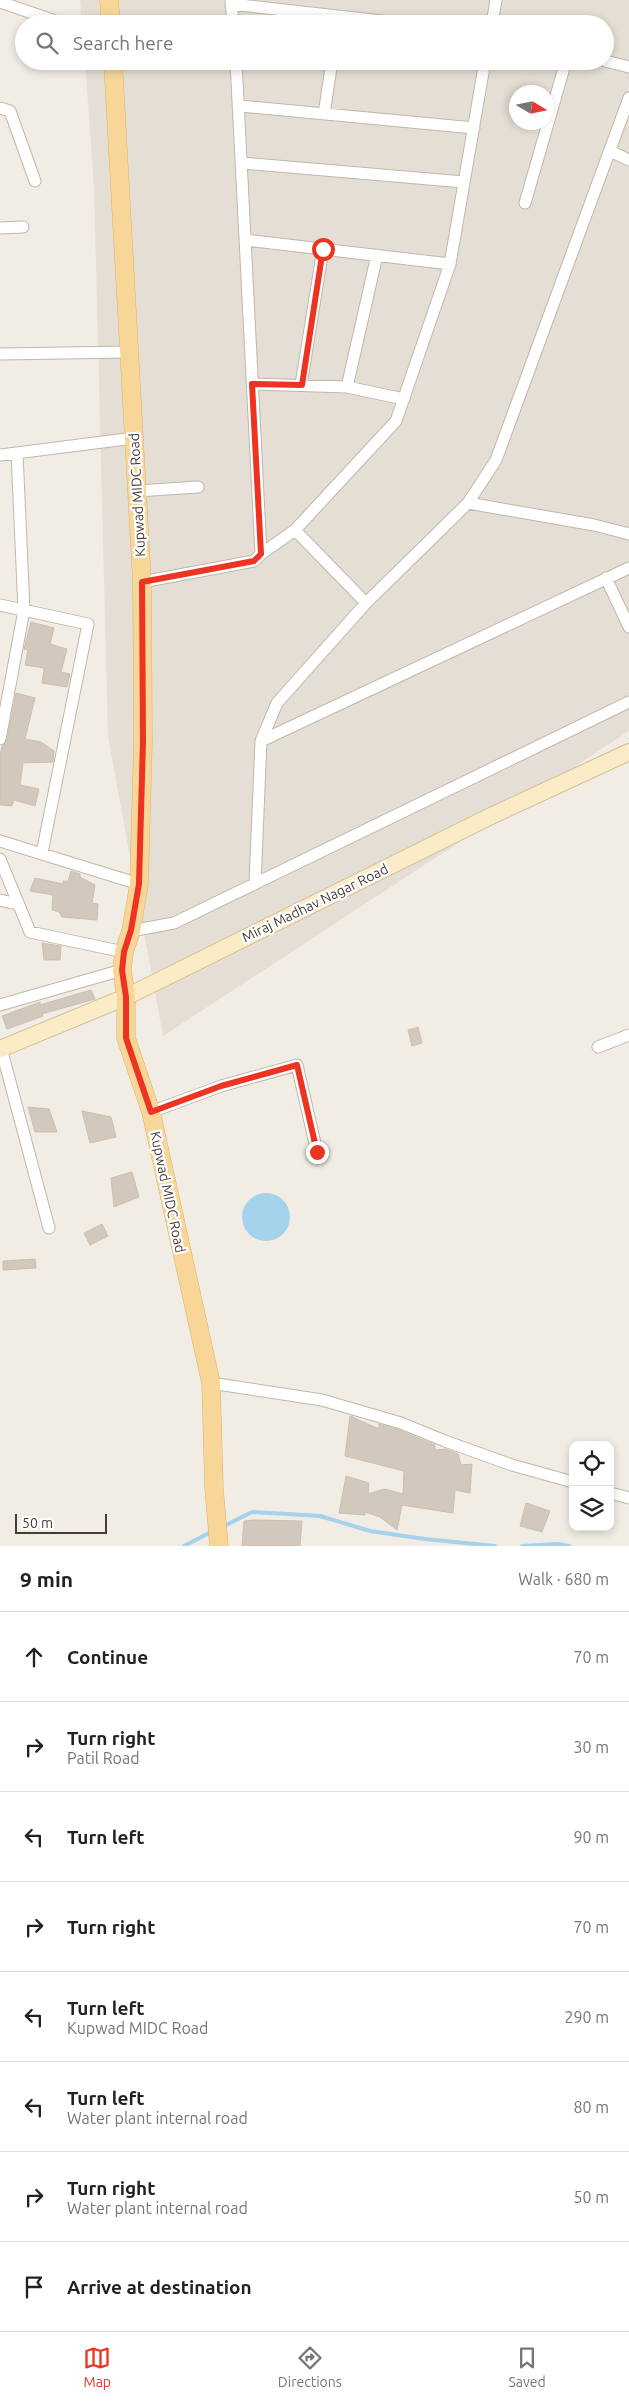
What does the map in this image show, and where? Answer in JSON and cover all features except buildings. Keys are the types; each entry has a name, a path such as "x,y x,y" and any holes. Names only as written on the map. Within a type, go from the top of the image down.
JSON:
{"main road":[{"path":"109,0 110,15"},
{"name":"Kupwad MIDC Road","path":"113,70 142,582 143,741 139,884 131,930 124,952 122,970 126,997 126,1038 151,1112 211,1383 214,1488 219,1546"}],"street":[{"path":"494,15 496,0"},
{"path":"0,2 38,15"},
{"path":"232,15 231,2 308,15"},
{"path":"614,63 629,67"},
{"path":"237,70 261,554"},
{"path":"324,114 331,70"},
{"path":"142,582 254,561 295,530 396,421 450,264 484,70"},
{"path":"525,203 563,70"},
{"path":"255,883 261,741 277,703 366,603 468,502 496,460 629,98"},
{"path":"240,106 474,128"},
{"path":"0,108 10,111 35,182"},
{"path":"610,151 629,160"},
{"path":"242,163 464,182"},
{"path":"0,228 23,227"},
{"path":"246,240 450,264"},
{"path":"302,385 323,249"},
{"path":"347,386 377,255"},
{"path":"0,354 129,352"},
{"path":"252,384 347,386 404,399"},
{"path":"0,455 134,438"},
{"path":"0,739 24,610 17,453"},
{"path":"137,492 198,487"},
{"path":"468,502 629,534"},
{"path":"295,530 366,603"},
{"path":"261,741 629,568"},
{"path":"606,578 629,627"},
{"path":"0,605 88,624 42,853"},
{"path":"131,930 174,924 629,702"},
{"name":"Miraj Madhav Nagar Road","path":"0,1049 126,997 482,820 629,752"},
{"path":"0,841 139,884"},
{"path":"0,859 30,932 124,952"},
{"path":"0,900 18,904"},
{"path":"0,1005 122,970"},
{"path":"598,1047 629,1035"},
{"path":"0,1049 48,1228"},
{"path":"151,1112 221,1086 297,1065 317,1152"},
{"path":"211,1383 322,1400 401,1422 445,1441 512,1465 569,1481"},
{"path":"614,1493 629,1498"}],"shaded area":[{"path":"80,0 629,0 629,731 163,1036 108,737 94,187 86,70 614,70 614,15 81,15"}],"water":[{"path":"266,1193 275,1195 283,1200 288,1208 290,1217 288,1226 283,1234 275,1239 266,1241 257,1239 249,1234 244,1226 242,1217 244,1208 249,1200 257,1195"}],"waterway":[{"path":"222,1527 252,1512 320,1516 370,1531 495,1546"},
{"path":"184,1546 213,1531"},
{"path":"522,1546 558,1544 569,1546"}],"route":[{"path":"317,1152 297,1065 221,1086 151,1112 126,1038 126,997 122,970 124,952 131,930 139,884 143,741 142,582 254,561 261,554 252,384 302,385 323,249"}]}
